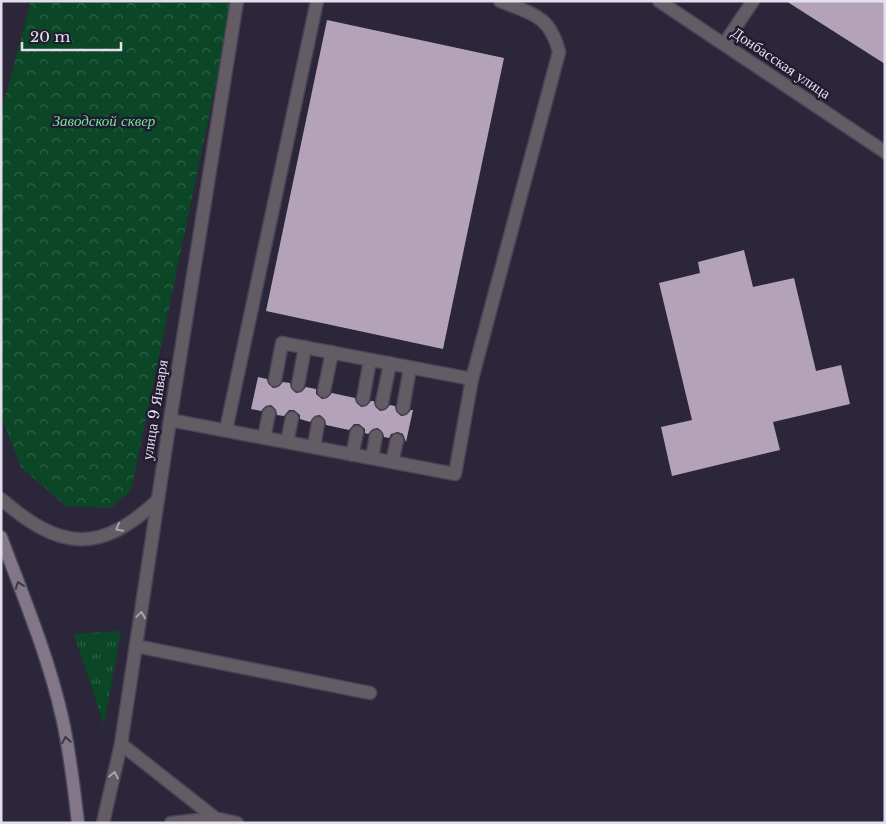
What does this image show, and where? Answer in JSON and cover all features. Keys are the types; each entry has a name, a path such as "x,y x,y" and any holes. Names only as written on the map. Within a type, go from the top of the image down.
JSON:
{"main road":[{"path":"1,537 40,640 62,717 74,784 78,823"}],"street":[{"name":"улица 9 Января","path":"104,823 121,744 170,420 238,1"},
{"path":"226,430 317,1"},
{"path":"170,420 454,474 472,379 559,52 555,34 545,20 500,1"},
{"name":"Донбасская улица","path":"659,1 885,152"},
{"path":"724,44 753,1"},
{"path":"275,380 282,343 472,379"},
{"path":"298,385 305,347"},
{"path":"324,391 332,352"},
{"path":"363,399 370,360"},
{"path":"382,403 390,363"},
{"path":"403,408 410,368"},
{"path":"264,438 269,413"},
{"path":"287,442 292,418"},
{"path":"314,447 318,423"},
{"path":"352,454 357,432"},
{"path":"372,458 376,436"},
{"path":"392,462 397,440"},
{"path":"1,499 24,519 45,532 65,538 86,540 112,532 140,517 158,500"},
{"path":"136,646 370,693"},
{"path":"121,744 215,818"},
{"path":"171,823 215,818 237,823"}],"green space":[{"name":"Заводской сквер","path":"31,1 233,1 131,490 111,508 66,506 21,467 1,416 1,112"},
{"path":"121,631 104,725 74,634"}],"building":[{"path":"786,1 885,1 885,64"},
{"path":"327,20 504,58 443,349 266,311"},
{"path":"744,250 753,287 794,278 816,371 841,365 850,404 773,422 780,450 672,476 661,427 692,420 659,283 700,273 698,262"},
{"path":"258,377 267,379 273,388 278,387 283,382 290,383 291,388 296,393 301,392 306,387 316,389 316,394 322,399 327,398 332,393 355,398 361,407 374,401 375,406 380,411 385,410 390,405 395,406 396,411 401,416 413,410 406,442 403,434 398,432 391,434 389,438 384,437 378,428 373,429 368,434 365,433 365,429 359,424 354,424 349,430 326,425 325,420 320,415 315,416 310,422 300,419 300,415 294,410 289,410 284,416 277,415 276,410 271,405 266,406 261,411 251,409"}]}
